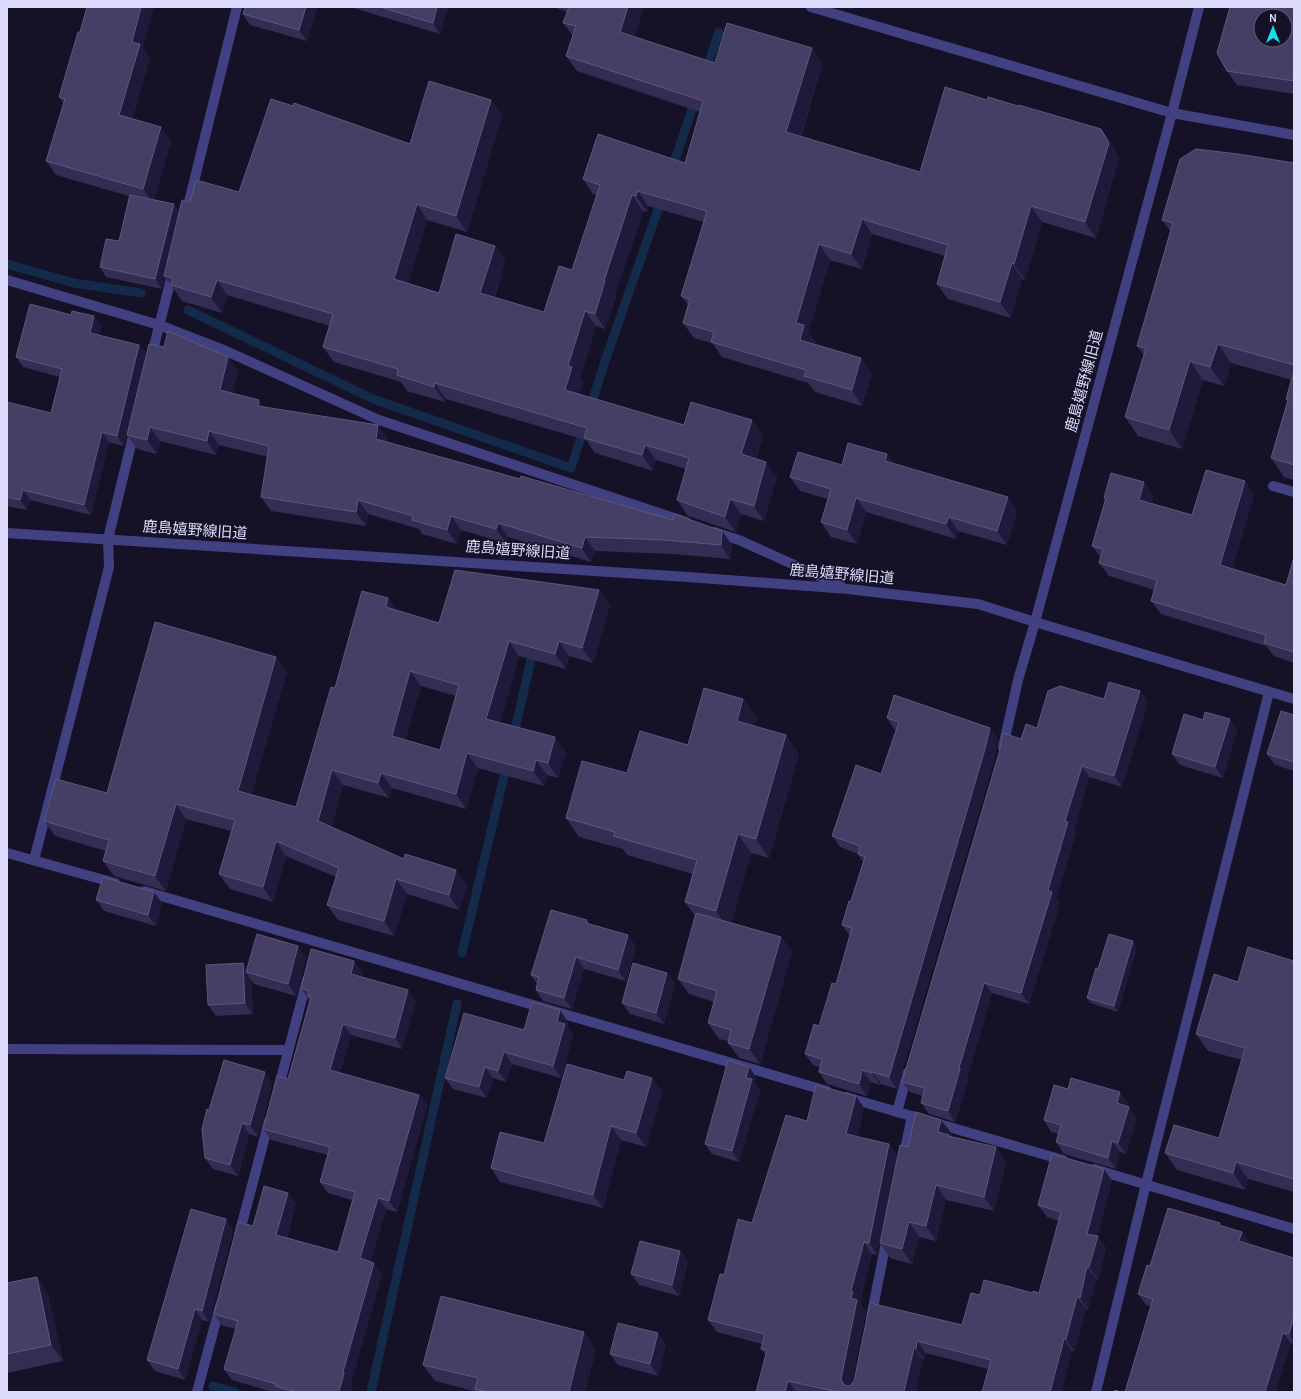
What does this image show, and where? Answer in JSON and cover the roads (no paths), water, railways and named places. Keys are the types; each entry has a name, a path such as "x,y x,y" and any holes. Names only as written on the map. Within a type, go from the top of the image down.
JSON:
{"street":[{"path":"184,224 237,7"},
{"path":"811,7 1172,113 1294,135"},
{"name":"鹿島嬉野線旧道","path":"7,533 688,576 848,589 978,604 1035,622 1172,113 1199,7"},
{"path":"148,371 174,263"},
{"path":"7,280 159,325 226,351 379,420 739,540 848,589"},
{"path":"34,860 108,567 108,539 137,417"},
{"path":"1273,486 1294,492"},
{"path":"1002,755 1018,680 1035,622 1294,699"},
{"path":"1096,1392 1146,1184 1269,692"},
{"path":"7,853 130,887 316,945 1070,1162"},
{"path":"236,1247 310,970"},
{"path":"7,1049 288,1050"},
{"path":"896,1112 910,1066"},
{"path":"901,1170 912,1116"},
{"path":"1086,1166 1294,1229"},
{"path":"868,1331 890,1224"},
{"path":"197,1392 222,1300"}],"waterway":[{"path":"705,73 719,32"},
{"path":"671,171 696,98"},
{"path":"590,409 605,361 662,198"},
{"path":"7,264 74,283 141,293"},
{"path":"188,310 373,399 571,468 584,427"},
{"path":"513,738 534,647"},
{"path":"462,953 507,764"},
{"path":"371,1392 457,1004"},
{"path":"213,1386 235,1392"}]}
